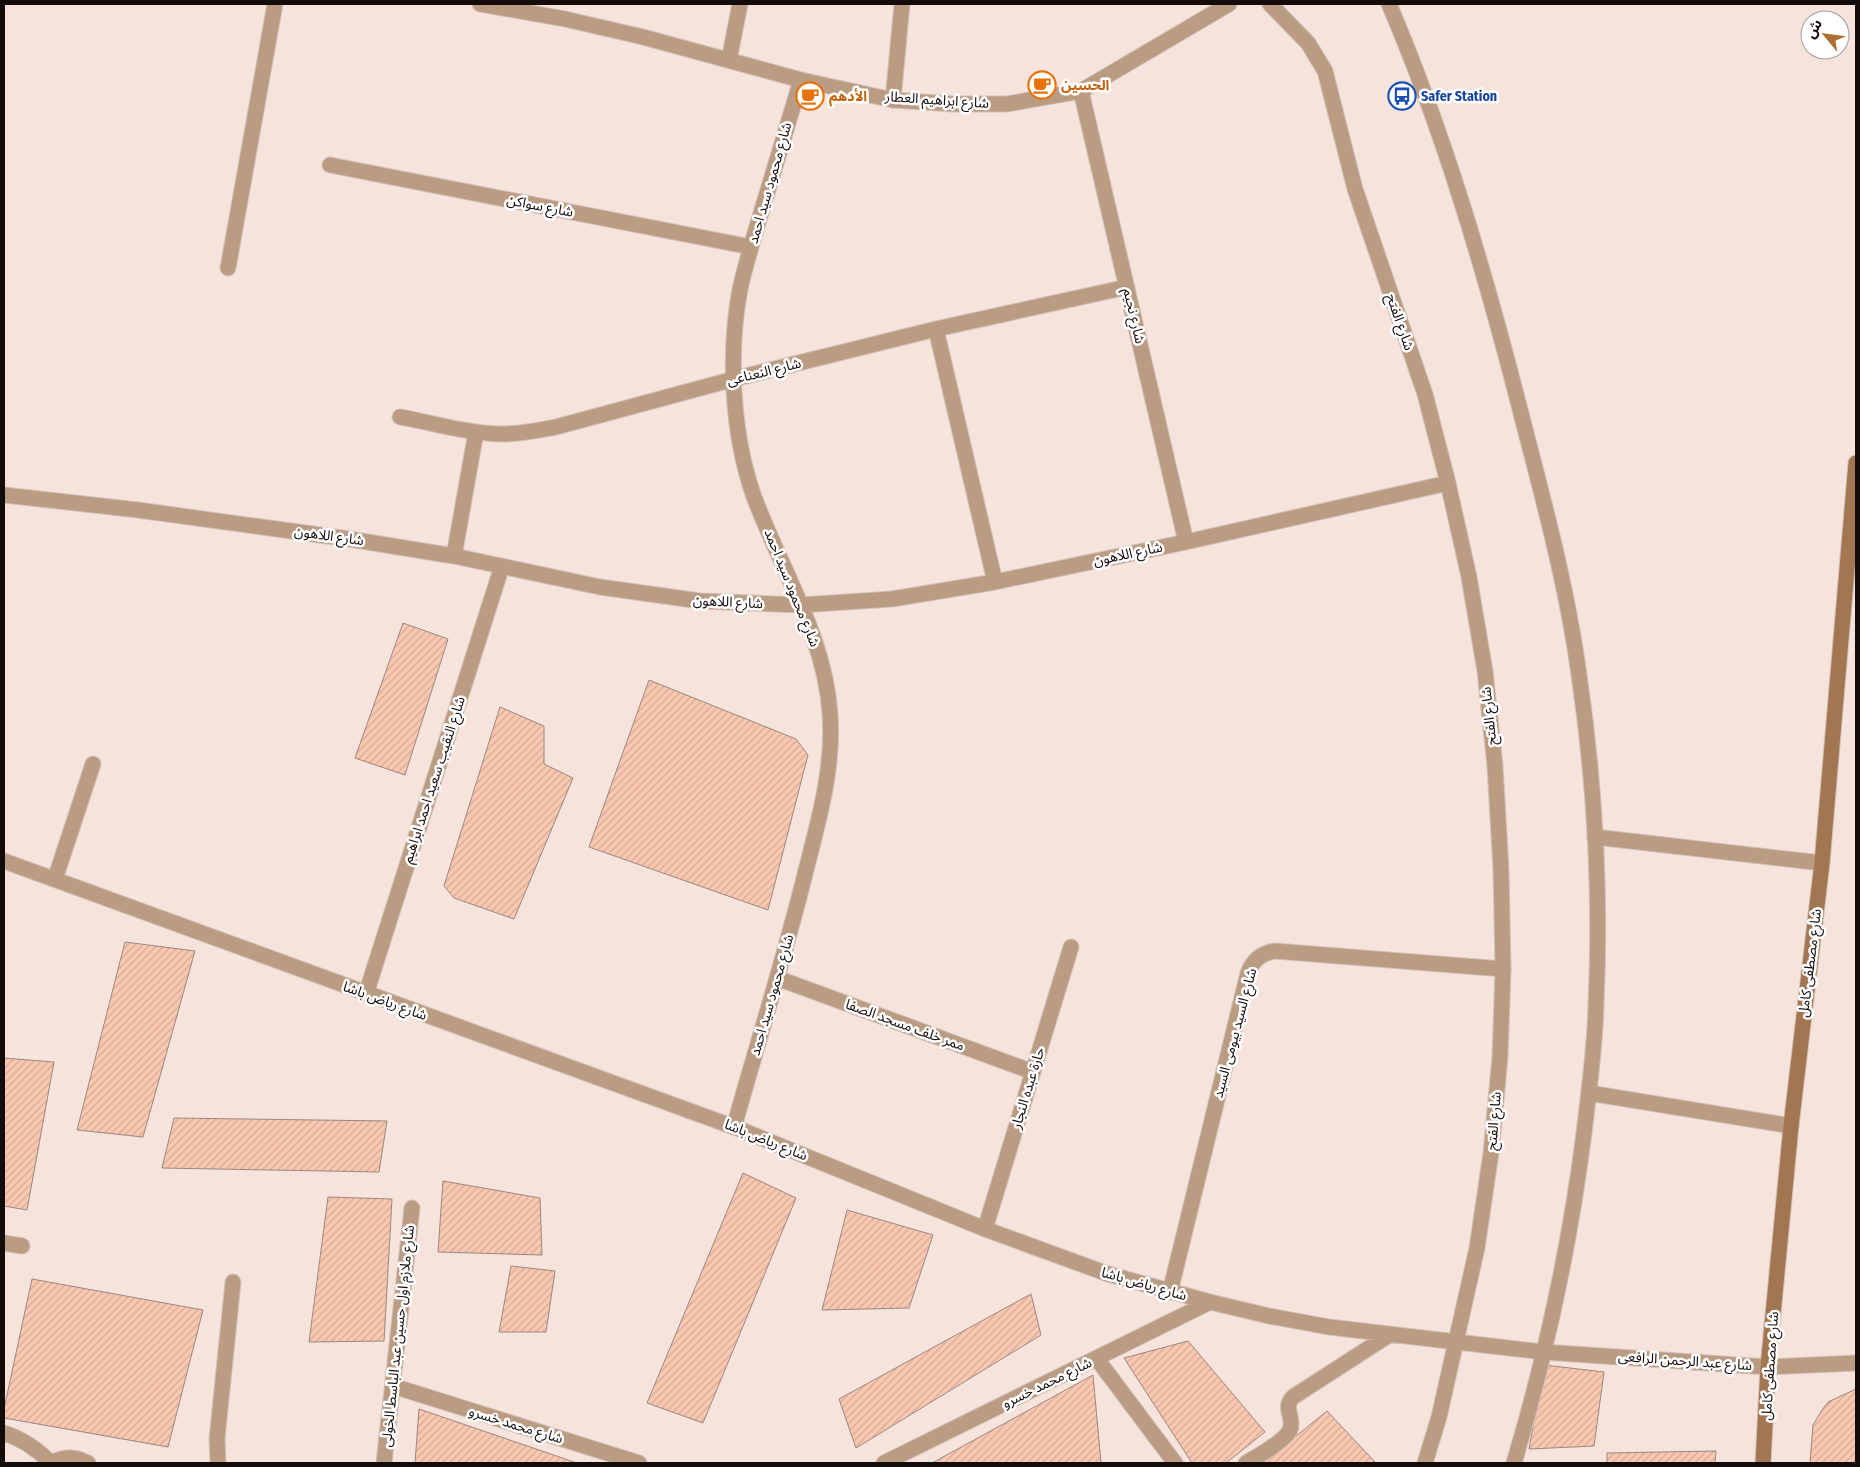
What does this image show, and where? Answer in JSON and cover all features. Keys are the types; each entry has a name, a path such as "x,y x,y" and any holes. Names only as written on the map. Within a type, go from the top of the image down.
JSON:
{"main road":[{"name":"شارع مصطفى كامل","path":"1763,1463 1768,1367 1792,1126 1822,863 1856,463"}],"street":[{"path":"228,268 275,4"},
{"name":"شارع ابراهيم العطار","path":"480,4 565,19 626,33 801,80 893,100 953,104 1007,104 1081,91 1229,4"},
{"path":"729,60 740,4"},
{"path":"893,100 902,4"},
{"name":"شارع الفتح","path":"1270,4 1308,42 1325,71 1355,189 1424,394 1448,483 1469,577 1485,671 1495,775 1501,869 1503,970 1500,1057 1491,1153 1477,1248 1439,1417 1425,1463"},
{"path":"1389,4 1403,36 1438,133 1470,231 1499,330 1565,593 1579,674 1589,756 1595,837 1598,923 1597,980 1589,1093 1578,1177 1564,1260 1544,1352 1514,1463"},
{"name":"شارع محمود سيد احمد","path":"734,1127 804,879 829,770 830,714 821,658 801,605 774,547 752,491 736,417 734,379 735,334 740,291 801,80"},
{"name":"شارع نجيم","path":"1081,91 1186,542"},
{"name":"شارع سواكن","path":"330,165 751,248"},
{"name":"شارع النعناعى","path":"400,417 476,432 502,434 530,432 556,427 734,379 936,329 1127,287"},
{"path":"936,329 995,582"},
{"path":"454,556 476,432"},
{"name":"شارع اللاهون","path":"4,495 244,524 454,556 600,587 700,601 801,605 892,599 995,582 1186,542 1448,483"},
{"name":"شارع النقيب سعيد احمد ابراهيم","path":"366,994 502,566"},
{"path":"55,879 93,764"},
{"path":"1595,837 1822,863"},
{"name":"شارع رياض باشا","path":"4,861 734,1127 985,1229 1108,1274 1210,1302 1329,1327 1544,1352"},
{"name":"حارة عبده النجار","path":"985,1229 1071,947"},
{"name":"شارع السيد بيومى السيد","path":"1170,1292 1248,973 1255,960 1261,955 1276,952 1503,970"},
{"name":"ممر خلف مسجد الصفا","path":"777,978 1033,1072"},
{"path":"1589,1093 1792,1126"},
{"name":"شارع ملازم اول حسين عبد الباسط الخولى","path":"384,1463 412,1208"},
{"path":"4,1243 22,1246"},
{"path":"218,1463 217,1439 233,1282"},
{"name":"شارع محمد خسرو","path":"884,1463 1210,1302"},
{"path":"1246,1463 1281,1440 1289,1432 1291,1420 1287,1410 1293,1397 1389,1335"},
{"name":"شارع عبد الرحمن الرافعى","path":"1544,1352 1768,1367 1856,1363"},
{"path":"1097,1359 1175,1463"},
{"name":"شارع محمد خسرو","path":"392,1386 639,1463"},
{"path":"4,1433 16,1436 35,1448 51,1463 64,1457 78,1458 88,1463"}],"building":[{"path":"403,623 448,639 405,775 355,758"},
{"path":"649,680 796,739 808,755 768,910 589,847"},
{"path":"500,707 544,726 544,764 573,778 514,919 454,898 444,886"},
{"path":"125,942 195,951 143,1137 77,1130"},
{"path":"4,1058 54,1062 27,1210 4,1206"},
{"path":"174,1118 387,1121 379,1172 162,1168"},
{"path":"743,1173 796,1198 703,1423 647,1403"},
{"path":"443,1181 540,1198 542,1255 438,1252"},
{"path":"328,1197 392,1199 384,1341 309,1342"},
{"path":"847,1210 933,1235 909,1308 822,1310"},
{"path":"511,1266 555,1271 546,1332 499,1332"},
{"path":"32,1279 203,1310 168,1447 4,1418 4,1409"},
{"path":"1031,1294 1041,1335 856,1448 839,1399"},
{"path":"1188,1341 1265,1432 1226,1463 1192,1463 1124,1358"},
{"path":"1544,1365 1604,1372 1594,1446 1529,1449"},
{"path":"1093,1375 1101,1463 932,1463"},
{"path":"1856,1389 1856,1463 1810,1463 1813,1425 1822,1410 1828,1402"},
{"path":"419,1409 577,1463 415,1463"},
{"path":"1327,1411 1376,1463 1263,1463"},
{"path":"1716,1451 1715,1463 1607,1463 1607,1453"}],"place":[{"name":"الحسين","path":"1042,85"},
{"name":"الأدهم","path":"810,96"},
{"name":"Safer Station","path":"1402,96"}]}
